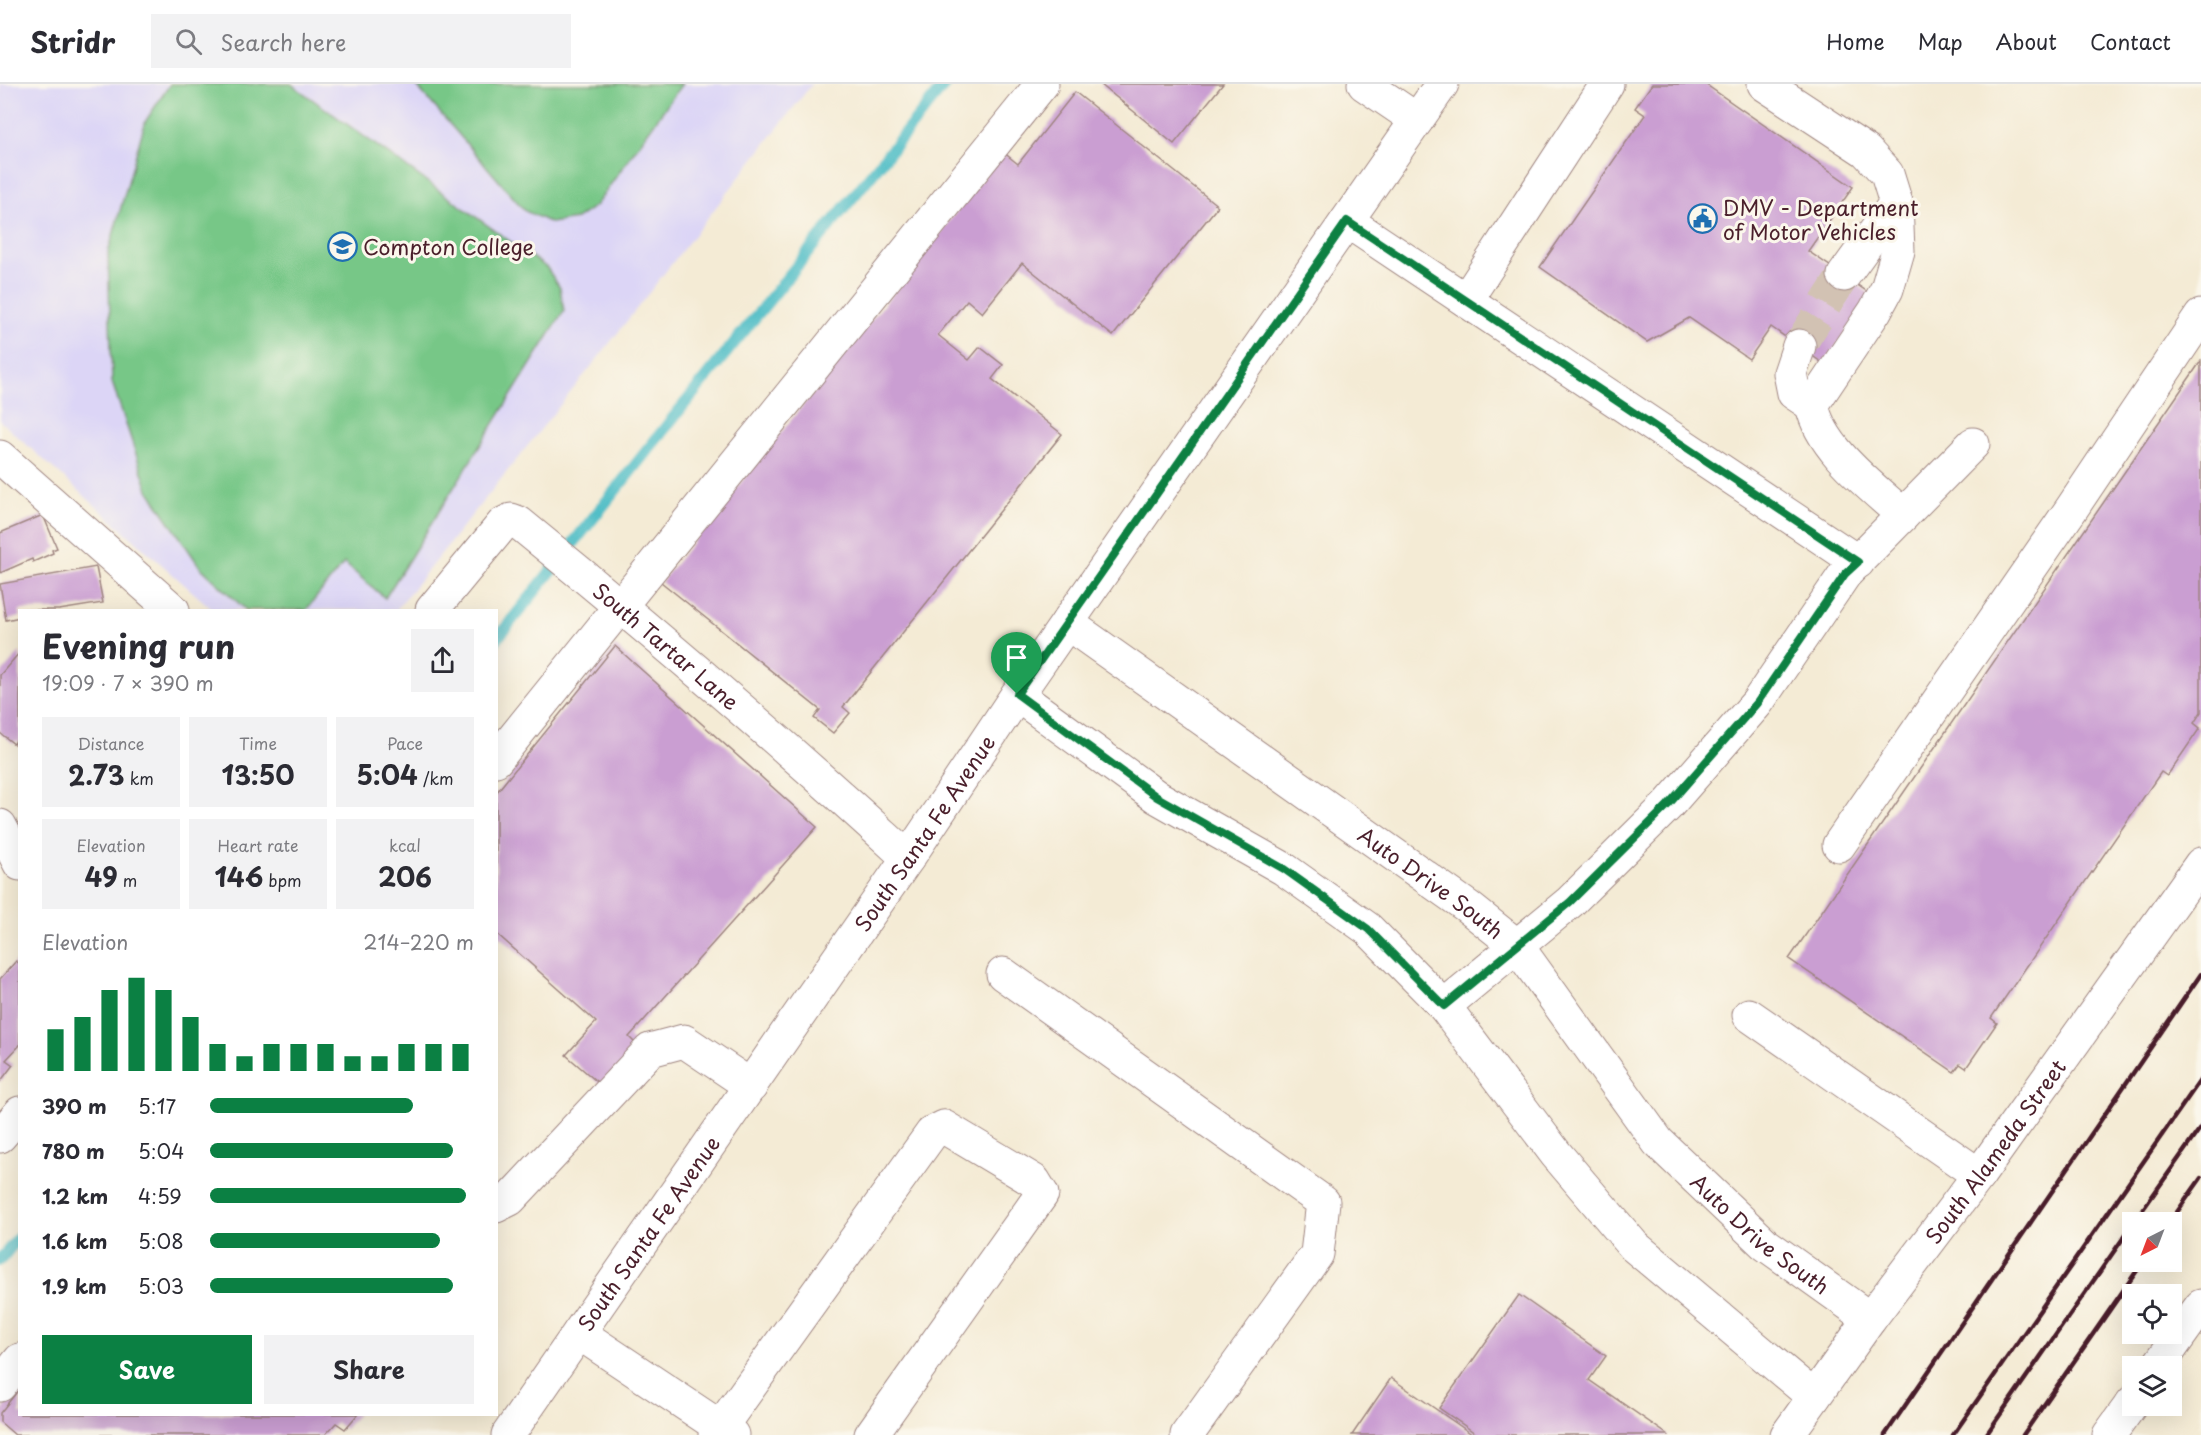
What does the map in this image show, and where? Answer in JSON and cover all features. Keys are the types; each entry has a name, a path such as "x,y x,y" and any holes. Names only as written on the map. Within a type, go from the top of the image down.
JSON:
{"street":[{"path":"498,757 611,599 1042,84"},
{"path":"1364,84 1417,120"},
{"name":"South Santa Fe Avenue","path":"508,1435 908,858 1017,694 1442,84"},
{"path":"1466,300 1607,84"},
{"path":"1764,84 1866,151 1887,174 1896,203 1898,250 1887,289 1875,311 1812,405"},
{"path":"1844,275 1896,203"},
{"path":"1347,221 1858,562"},
{"path":"1839,845 2072,508 2201,316"},
{"path":"1799,346 1790,372 1794,393 1812,405 1815,419 1825,438 1862,478 1903,515"},
{"path":"1444,1006 1570,902 1668,805 1757,703 1845,574 1973,444"},
{"path":"0,457 172,609"},
{"name":"South Tartar Lane","path":"433,609 502,524 511,520 519,523 854,808 908,858"},
{"name":"Auto Drive South","path":"1067,623 1458,900 1517,946 1658,1142 1765,1244 1870,1319"},
{"path":"1017,694 1157,797 1284,869 1368,929 1444,1006 1556,1154 1634,1246 1814,1396"},
{"path":"0,826 18,860"},
{"name":"South Alameda Street","path":"1787,1435 1870,1319 1979,1176 2201,864"},
{"path":"1003,974 1323,1202 1317,1254 1187,1435"},
{"path":"1749,1015 1979,1176"},
{"path":"498,1205 510,1199 650,1050 684,1041 750,1086"},
{"path":"0,1136 18,1115"},
{"path":"579,1334 722,1432 932,1133 944,1127 1034,1181 1042,1194 871,1435"},
{"path":"2165,1356 2201,1306"},
{"path":"0,1385 18,1362"},
{"path":"2109,1435 2123,1416"}],"shaded area":[{"name":"Compton College","path":"0,84 812,84 602,353 397,609 212,609 0,421"}],"green space":[{"path":"170,84 291,84 547,268 560,288 564,311 385,598 344,563 307,609 245,609 200,567 148,490 112,382 108,253 145,122"},
{"path":"415,84 682,84 596,205 576,219 551,223 525,211"}],"building":[{"path":"1100,84 1223,84 1174,144"},
{"name":"DMV - Department of Motor Vehicles","path":"1652,84 1705,84 1853,187 1808,251 1872,295 1824,364 1771,327 1749,359 1689,318 1647,342 1540,267 1645,115 1635,108"},
{"path":"1075,92 1218,206 1113,336 1022,263 982,313 967,300 938,335 969,360 980,347 1003,365 992,379 1062,434 843,707 850,713 833,733 814,718 820,710 661,582 890,297 1003,152 1018,164"},
{"path":"2201,361 2201,712 2194,723 2200,728 2167,776 2161,772 1991,1018 1997,1023 1966,1068 1960,1064 1954,1072 1789,959"},
{"path":"43,515 57,548 52,550 53,553 33,562 32,559 0,573 0,533"},
{"path":"96,567 103,603 65,609 18,609 18,617 6,620 0,584"},
{"path":"615,646 817,827 629,1037 639,1047 603,1087 566,1055 596,1022 498,935 498,791"},
{"path":"18,654 18,742 16,740 14,744 0,733 0,675"},
{"path":"16,961 18,962 18,1047 6,1060 13,1065 0,1082 0,979"},
{"path":"1519,1295 1606,1356 1589,1380 1668,1435 1478,1435 1439,1408"},
{"path":"1391,1378 1473,1435 1352,1435"},
{"path":"18,1390 18,1416 356,1416 345,1429 336,1423 325,1435 15,1435 0,1422 0,1413"}],"waterway":[{"path":"498,637 945,84"},
{"path":"0,1260 18,1238"}],"tunnel":[{"path":"1799,346 1844,275"}],"railway":[{"path":"1885,1435 2201,974"},
{"path":"1953,1435 2201,1079"},
{"path":"2141,1212 2201,1127"},
{"path":"2177,1212 2201,1178"},
{"path":"1986,1435 2122,1240"},
{"path":"2023,1435 2136,1272"}],"place":[{"name":"DMV - Department of Motor Vehicles","path":"1702,219"},
{"name":"Compton College","path":"342,246"}],"route":[{"path":"1347,221 1858,562 1845,574 1757,703 1668,805 1570,902 1444,1006 1368,929 1284,869 1157,797 1017,694 1347,221"}]}
